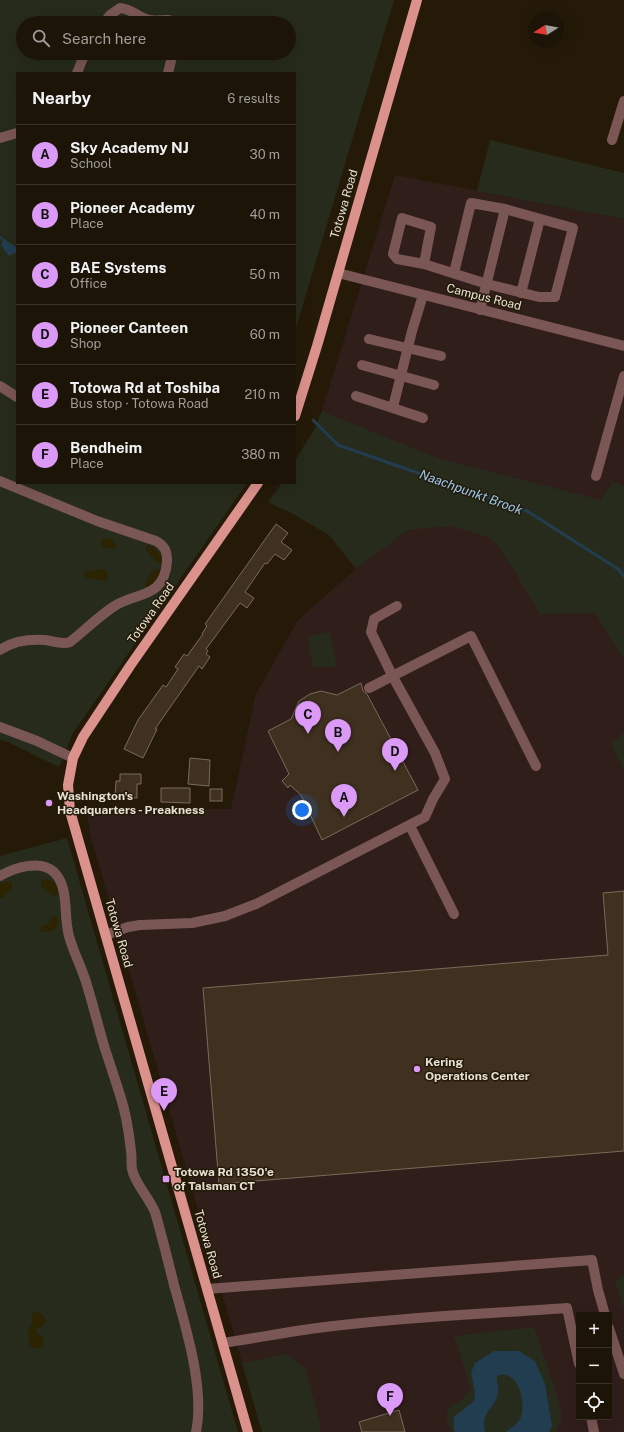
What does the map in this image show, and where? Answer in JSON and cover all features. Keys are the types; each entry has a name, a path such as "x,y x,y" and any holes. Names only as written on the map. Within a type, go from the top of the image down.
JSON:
{"main road":[{"name":"Totowa Road","path":"296,413 318,346 417,0"},
{"name":"Totowa Road","path":"248,1432 70,811 68,785 73,758 83,737 130,666 257,484"}],"street":[{"path":"110,16 120,8 132,10 141,16"},
{"path":"77,72 82,60"},
{"path":"168,72 171,60"},
{"path":"612,140 624,101"},
{"path":"0,138 16,133"},
{"path":"424,264 431,227 402,218 393,254 397,259 424,264 487,284 521,293 539,297 555,297 573,228 505,209 471,202 454,273"},
{"path":"480,310 505,209"},
{"path":"521,293 540,219"},
{"name":"Campus Road","path":"338,273 624,346"},
{"path":"393,407 423,295"},
{"path":"368,338 441,356"},
{"path":"362,365 434,385"},
{"path":"596,476 624,376"},
{"path":"0,386 16,396"},
{"path":"356,396 423,418"},
{"path":"0,481 97,521 156,541 163,545 167,556 163,577 157,586 150,592 114,606 70,642 66,644 45,640 30,640 15,643 0,650"},
{"path":"106,935 128,927 140,925 192,923 225,916 256,904 425,817 445,778 435,753 393,677 371,632 374,619 397,606"},
{"path":"369,688 471,636 536,766"},
{"path":"0,727 37,741 73,758"},
{"path":"410,826 454,914"},
{"path":"0,876 17,868 37,866 49,869 62,884 64,890 66,924 86,982 105,1048 121,1096 127,1125 132,1169 136,1180 150,1201 155,1212 191,1348 198,1393 198,1421 196,1432"},
{"path":"208,1289 592,1260 604,1312"},
{"path":"223,1343 343,1325 567,1308 576,1350"},
{"path":"612,1337 624,1374"},
{"path":"592,1420 594,1432"}],"shaded area":[{"path":"395,175 624,219 624,1432 262,1432 90,834 86,809 231,809 256,694 298,620 356,569 329,535 295,515 268,502 281,484 296,484 296,459 315,428 322,411"}],"green space":[{"path":"0,0 394,0 296,328 296,72 16,72 16,484 246,484 73,733 59,767 8,742 0,740"},
{"path":"490,140 624,173 624,219 477,191"},
{"path":"322,411 440,459 601,500 613,482 624,486 624,659 595,613 540,614 505,556 491,538 450,526 408,530 356,569 329,535 295,515 268,502 281,484 296,484 296,459 315,428"},
{"path":"330,631 337,667 313,667 307,637"},
{"path":"624,732 624,771 611,744"},
{"path":"67,838 238,1432 0,1432 0,856"},
{"path":"624,1274 624,1310 615,1282"},
{"path":"534,1327 556,1393 562,1417 556,1432 452,1432 446,1419 448,1408 463,1399 471,1389 454,1336"},
{"path":"286,1354 305,1368 320,1423 320,1432 262,1432 242,1363"}],"sand":[{"path":"104,538 112,539 116,546 115,548 112,549 103,547 101,542"},
{"path":"148,545 153,547 163,558 161,563 158,563 149,554 146,548"},
{"path":"103,569 108,574 106,581 86,578 84,576 84,573 89,571"},
{"path":"155,569 160,570 160,574 149,588 145,589 148,578"},
{"path":"46,879 52,881 56,885 56,896 52,896 41,886 41,881"},
{"path":"9,881 12,883 12,887 4,897 0,898 0,884"},
{"path":"53,915 57,917 58,926 52,931 41,932 40,928 48,924"},
{"path":"35,1311 43,1316 46,1321 44,1325 36,1329 36,1332 44,1342 43,1347 37,1349 30,1346 28,1333 32,1322 32,1315"}],"water":[{"path":"0,236 16,247 16,252 9,256 1,245 3,241"},
{"path":"494,1351 519,1351 535,1361 545,1384 552,1426 549,1432 506,1432 520,1419 522,1413 522,1397 516,1382 511,1377 505,1375 497,1376 497,1398 486,1415 484,1425 485,1432 456,1432 454,1430 454,1417 474,1401 475,1392 471,1373 475,1363"}],"building":[{"path":"276,524 288,533 281,542 292,550 284,560 275,554 267,564 265,563 245,592 254,598 247,608 240,603 206,649 208,651 206,654 210,657 202,669 199,666 155,729 157,729 143,758 124,749 138,720 163,685 166,687 178,669 175,667 184,654 187,656 203,634 207,626 205,624"},
{"path":"361,683 363,691 367,694 418,790 322,840 301,795 290,785 288,788 282,781 289,774 268,731 291,719 299,701 310,694 321,691 337,695"},
{"path":"190,758 210,760 209,786 188,784"},
{"path":"120,774 141,774 141,784 137,784 137,798 115,797 116,781 120,781"},
{"path":"161,788 190,788 190,803 161,802"},
{"path":"210,789 222,789 222,801 210,801"},
{"name":"Kering Operations Center","path":"624,891 624,1151 219,1184 203,988 608,955 603,893"},
{"path":"399,1410 405,1432 362,1432 359,1422"}],"waterway":[{"name":"Naachpunkt Brook","path":"313,420 338,445 527,511 618,569 624,576"}],"place":[{"name":"BAE Systems","path":"308,734"},
{"name":"Pioneer Academy","path":"338,752"},
{"name":"Pioneer Canteen","path":"395,771"},
{"name":"Washington's Headquarters - Preakness","path":"49,803"},
{"name":"Sky Academy NJ","path":"344,817"},
{"name":"Kering Operations Center","path":"417,1069"},
{"name":"Totowa Rd at Toshiba","path":"164,1111"},
{"name":"Totowa Rd 1350'e of Talsman CT","path":"166,1179"},
{"name":"Bendheim","path":"390,1416"}]}
